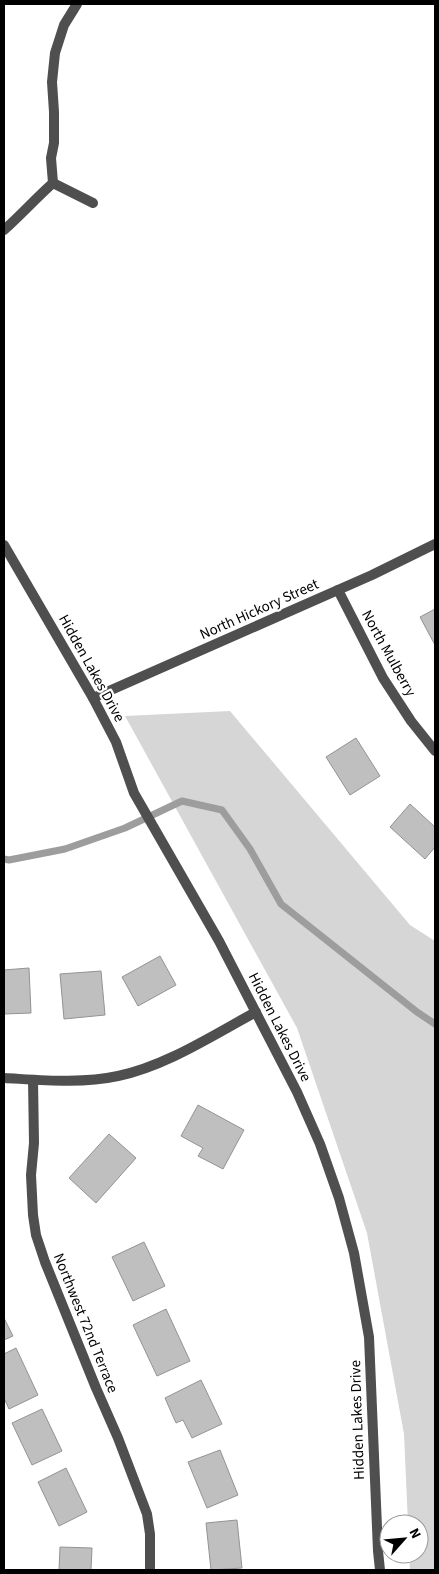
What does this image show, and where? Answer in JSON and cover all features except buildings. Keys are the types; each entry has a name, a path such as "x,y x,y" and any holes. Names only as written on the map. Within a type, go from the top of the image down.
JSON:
{"street":[{"path":"53,183 54,112 52,82 55,53 64,25 77,4"},
{"path":"53,183 93,203"},
{"path":"4,230 53,183"},
{"name":"North Hickory Street","path":"93,698 338,590 435,544"},
{"name":"Hidden Lakes Drive","path":"4,545 93,698 116,742 134,793 219,941 297,1092 320,1144 339,1198 354,1253 369,1337 380,1570"},
{"name":"North Mulberry","path":"338,590 382,678 411,722 435,751"},
{"path":"4,1078 85,1081 118,1077 162,1062 256,1012"},
{"name":"Northwest 72nd Terrace","path":"33,1080 34,1143 31,1175 36,1235 48,1271 118,1438 147,1514 150,1534 150,1570"}],"shaded area":[{"path":"230,711 410,925 435,941 435,1570 410,1570 410,1564 429,1564 429,1514 408,1514 404,1434 367,1233 297,1028 125,716"}],"waterway":[{"path":"4,859 9,860 65,849 125,828 182,801 222,810 250,849 281,904 417,1012 435,1024"}]}
